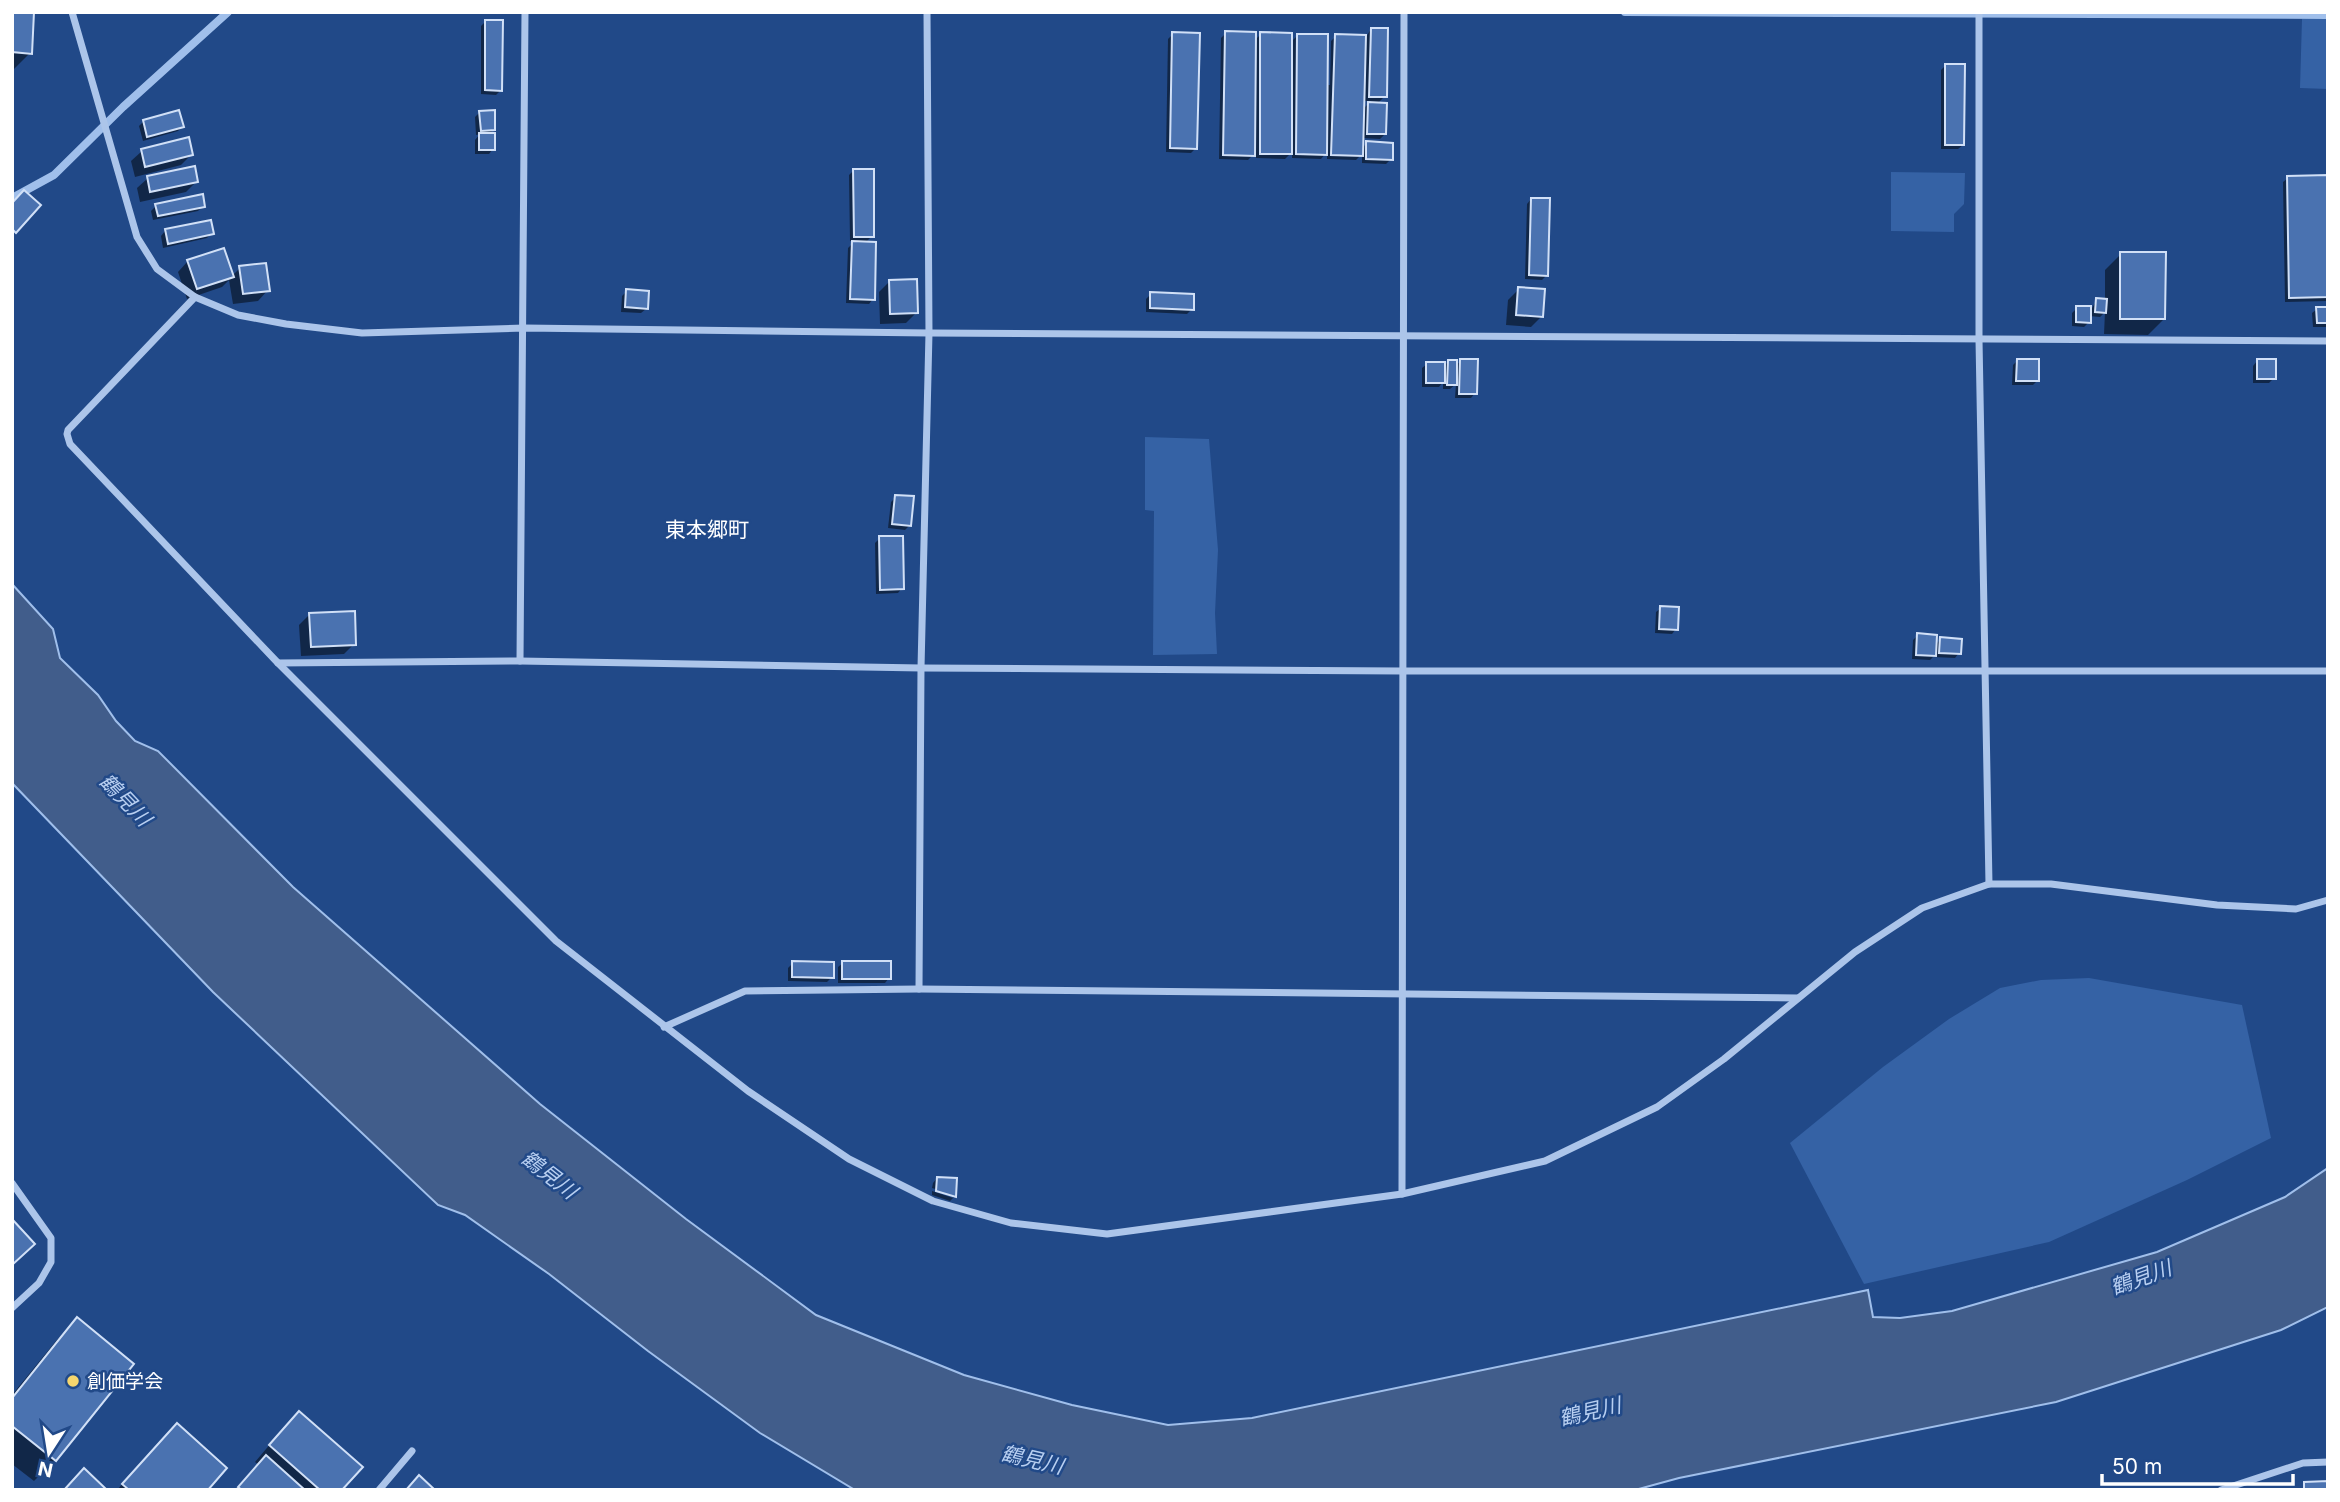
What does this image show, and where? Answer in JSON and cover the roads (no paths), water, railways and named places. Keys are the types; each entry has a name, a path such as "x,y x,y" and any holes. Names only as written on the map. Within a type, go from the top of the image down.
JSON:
{"street":[{"path":"72,12 137,237 157,269 195,298 238,315 286,324 362,333 524,328 2328,341"},
{"path":"1402,1194 1404,12"},
{"path":"1979,12 1979,340 1989,884"},
{"path":"520,661 525,14"},
{"path":"919,989 921,668 929,333 927,15"},
{"path":"195,298 72,426 66,434 68,439 94,470 278,663 556,941 748,1091 849,1159 933,1201 1011,1223 1107,1234 1402,1194 1545,1161 1657,1107 1724,1059 1855,952 1922,908 1989,884 2051,884 2217,905 2296,909 2328,900"},
{"path":"278,663 520,661 921,668 1402,671 2328,671"},
{"path":"664,1027 745,991 919,989 1798,998"},
{"path":"12,1184 51,1238 51,1262 39,1283 12,1308"},
{"path":"379,1490 412,1451"},
{"path":"2221,1490 2303,1463 2328,1462"}],"water":[{"name":"鶴見川","path":"12,584 53,629 60,658 98,695 116,721 135,741 158,751 293,887 540,1104 686,1219 816,1315 964,1375 1072,1405 1168,1425 1252,1418 1868,1290 1873,1317 1900,1318 1952,1311 2157,1252 2285,1197 2328,1168 2328,1307 2281,1330 2056,1402 1679,1478 1635,1490 855,1490 760,1433 549,1274 465,1215 438,1205 213,992 12,783"}],"waterway":[{"path":"12,198 54,175 123,107 228,12"},
{"path":"1625,12 2328,15"}],"place":[{"name":"創価学会","path":"73,1381"}],"district":[{"name":"東本郷町","path":"707,530"}]}
